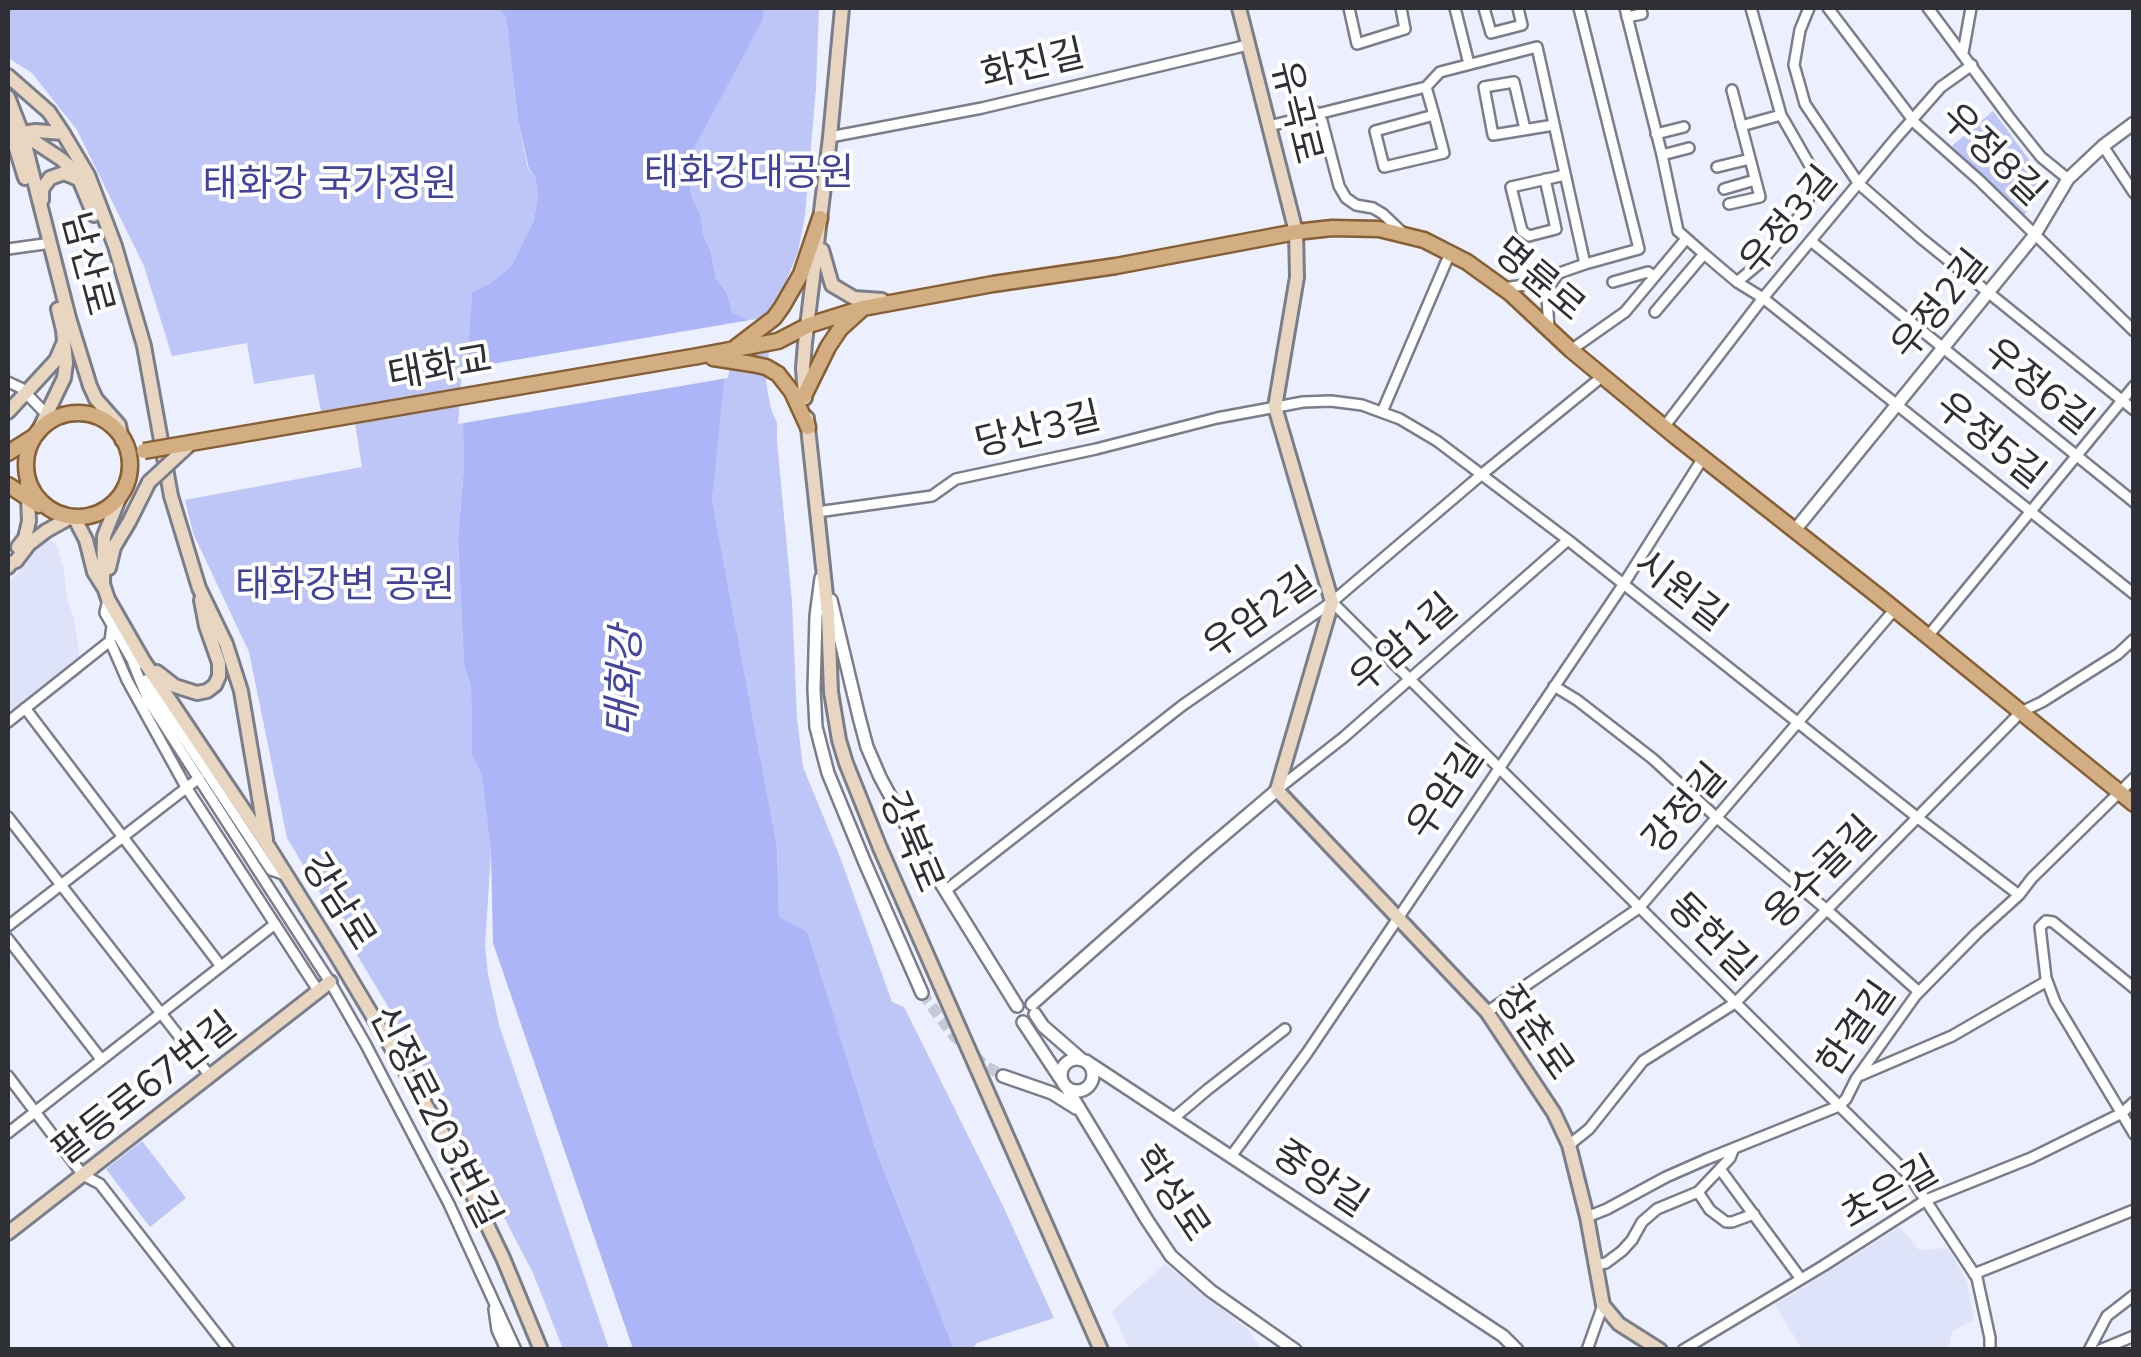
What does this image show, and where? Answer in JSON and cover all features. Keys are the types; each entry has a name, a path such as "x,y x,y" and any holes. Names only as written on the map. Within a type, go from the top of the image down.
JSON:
{"main road":[{"path":"842,8 819,234 832,285 854,298 904,300"},
{"name":"유곡로","path":"1239,8 1296,232"},
{"path":"8,76 48,112 64,133 88,175 115,246 144,346 171,496 200,588 226,644 241,691 268,846"},
{"name":"남산로","path":"8,97 64,342 64,378 49,417"},
{"path":"8,121 18,138 62,159 78,179 98,226 115,246"},
{"path":"18,138 36,131 64,133"},
{"name":"남산로","path":"18,138 90,386 132,448"},
{"path":"44,218 45,182 57,174 78,179"},
{"path":"761,337 801,274 820,218"},
{"name":"명륜로","path":"761,337 778,341 808,325 863,308 1296,232 1379,229 1424,240 1503,288 1664,427 2134,804"},
{"path":"1277,790 1332,602 1275,407 1297,277 1296,232"},
{"name":"강북로","path":"819,234 803,368 836,728 880,848 1101,1350"},
{"path":"804,396 817,365 840,329 863,308"},
{"name":"태화교","path":"132,448 189,445 732,351 761,337"},
{"path":"8,412 56,360 64,342"},
{"path":"698,356 766,367 778,374 797,401 808,427"},
{"path":"8,485 28,498 49,508 84,517 100,512 121,494 132,448 94,416 49,417 27,454 27,475 28,498 29,521 25,538 9,565"},
{"path":"8,453 36,435"},
{"path":"106,594 114,547 148,482 189,445"},
{"path":"27,475 38,498 49,508"},
{"name":"강남로","path":"121,494 104,536 106,594 138,661 268,846 446,1139 504,1258 541,1350"},
{"path":"71,516 86,540 94,572 106,594"},
{"path":"9,565 46,531 71,516"},
{"path":"138,661 185,691 196,694 215,684 219,663 203,614 200,588"},
{"name":"장춘로","path":"1277,790 1486,1012 1554,1113 1569,1145 1603,1304"},
{"name":"팔등로67번길","path":"8,1233 325,987"},
{"path":"1603,1304 1619,1324 1660,1350"}],"street":[{"path":"1349,8 1357,44 1406,29 1401,8"},
{"path":"1455,8 1469,64"},
{"path":"1484,8 1491,32 1522,25 1518,8"},
{"path":"1503,288 1557,276 1639,249 1579,8"},
{"path":"1571,350 1626,312 1686,239 1678,231 1626,12 1642,14 1640,8"},
{"path":"1737,282 1761,262 1803,212 1818,178 1781,115 1751,8"},
{"path":"1808,8 1794,65 1805,104 1859,184 2134,410"},
{"name":"우정8길","path":"1828,8 1913,120 2134,332"},
{"path":"1928,8 2041,157 2068,179"},
{"path":"1963,54 1970,8"},
{"name":"화진길","path":"830,137 982,108 1248,45"},
{"path":"1269,126 1426,87 1440,72 1537,47 1585,264"},
{"name":"우정3길","path":"1664,427 1763,298 1940,88 1972,65"},
{"path":"1525,129 1514,82 1484,88 1493,134 1554,125"},
{"path":"1426,87 1434,115 1444,152 1384,168 1375,131 1434,115"},
{"path":"1729,204 1760,197 1732,90"},
{"path":"1316,112 1322,120 1339,186 1346,198 1383,214 1404,234"},
{"path":"1741,126 1781,115"},
{"name":"우정2길","path":"1795,530 2034,236 2068,179 2102,146 2134,123"},
{"path":"1656,134 1684,127"},
{"path":"2102,146 2134,193"},
{"path":"1662,155 1690,148"},
{"path":"1717,167 1750,159"},
{"path":"1544,179 1556,229 1529,236 1522,232 1511,187 1544,179 1566,174"},
{"path":"1724,189 1755,180"},
{"name":"우정5길","path":"1686,239 2134,594"},
{"name":"우정6길","path":"1812,242 2134,502"},
{"path":"8,249 44,244"},
{"path":"1382,412 1450,253"},
{"path":"1654,312 1704,254"},
{"path":"1613,282 1648,272 1654,276"},
{"path":"1549,329 1547,296 1557,276"},
{"name":"우암2길","path":"946,891 1184,705 1332,602 1603,376"},
{"path":"8,382 21,388 49,417"},
{"path":"1928,636 2134,386"},
{"name":"시원길","path":"1275,407 1332,401 1362,405 1400,419 1437,441 2019,895"},
{"name":"당산3길","path":"817,512 932,496 956,479 1275,407"},
{"name":"우암길","path":"1232,1156 1307,1053 1623,585 1703,458"},
{"name":"우암1길","path":"1277,790 1344,737 1568,540"},
{"path":"823,564 868,747 914,840 1017,1006 1016,1015 1023,1022 1031,1020 1034,1010 1198,857 1277,790"},
{"path":"823,564 814,649 819,740 828,773 922,994"},
{"path":"106,594 105,614 112,626 272,870 285,875"},
{"name":"동헌길","path":"1332,602 1909,1175 1974,1274 1990,1350"},
{"name":"강정길","path":"1486,1012 1640,908 1895,609"},
{"path":"112,626 110,641 126,680 186,787 274,924 325,987"},
{"name":"옹수골길","path":"1569,1145 1589,1129 1643,1061 1735,1003 2021,712 2118,654 2134,638"},
{"path":"8,722 110,641"},
{"name":"신정로203번길","path":"138,661 148,700 411,1128 516,1350"},
{"path":"1554,686 1653,759 1918,992"},
{"path":"25,708 220,965"},
{"path":"8,926 199,778"},
{"name":"한결길","path":"1587,1217 1666,1177 1839,1106 1918,992 2134,778"},
{"path":"8,818 210,1076"},
{"path":"2134,988 2053,922 2046,921 2040,928 2055,1002 2134,1134"},
{"path":"8,1133 274,924"},
{"path":"8,939 101,1058"},
{"path":"1858,1076 1952,1036 2048,981"},
{"path":"1017,1006 1025,1002 1034,1010"},
{"name":"중앙길","path":"1034,1010 1043,1026 1084,1060 1503,1336 1518,1350"},
{"name":"학성로","path":"1023,1022 1071,1089 1171,1256 1212,1291 1295,1350"},
{"path":"1174,1118 1285,1029"},
{"path":"1052,1093 1071,1089 1090,1084 1094,1075 1084,1060 1076,1058 1065,1063 1061,1074 1071,1089"},
{"path":"8,1076 82,1175 100,1184 228,1350"},
{"path":"1003,1076 1052,1093 1085,1117"},
{"name":"초은길","path":"1684,1350 1926,1200 2031,1158 2122,1113 2134,1102"},
{"path":"1595,1265 1622,1252 1642,1222 1657,1209 1698,1192 1730,1158 1734,1148"},
{"path":"1720,1169 1800,1279"},
{"path":"1698,1192 1710,1210 1726,1222 1754,1214"},
{"path":"1974,1274 2134,1210"},
{"path":"2089,1350 2107,1316 2134,1295"},
{"path":"492,1297 497,1330 506,1350"},
{"path":"1587,1350 1603,1304"},
{"path":"2100,1350 2134,1336"}],"shaded area":[{"path":"46,537 56,543 64,570 82,674 8,725 8,585"},
{"path":"1900,1227 1919,1250 1948,1248 1967,1282 1974,1320 1952,1331 1949,1349 1802,1349 1775,1305"},
{"path":"1165,1264 1250,1331 1260,1349 1129,1349 1112,1311"}],"green space":[{"path":"8,8 499,8 506,17 518,120 528,169 535,176 538,194 534,220 512,265 491,283 472,292 458,539 464,663 471,686 472,755 482,776 491,854 485,945 499,1025 609,1349 563,1349 533,1273 435,1085 287,838 249,652 193,533 185,500 362,467 355,423 324,428 314,374 254,384 247,343 172,356 144,266 77,130 32,73 8,58"},
{"name":"태화강대공원","path":"764,8 819,8 805,216 798,252 773,312 766,382 777,423 803,767 892,1002 904,1007 1054,1318 977,1343 972,1349 954,1349 779,917 777,847 712,500 732,313 727,293 716,279 685,165 761,21"},
{"path":"1993,111 2042,177 2042,189 2023,216 1952,146"},
{"path":"142,1141 186,1198 150,1227 106,1169"}],"water":[{"name":"태화강","path":"499,8 764,8 762,21 685,165 716,279 727,293 732,313 754,323 739,327 728,342 712,500 777,847 779,917 807,932 874,1145 954,1349 633,1349 493,943 491,854 482,776 472,755 471,686 464,664 458,539 463,427 472,292 491,283 512,265 534,220 538,194 518,120 506,17"}],"pier":[{"path":"756,319 759,322 755,328 742,331 733,344 728,378 458,424 462,369"}],"tunnel":[{"path":"922,993 952,1034 983,1064 1003,1076"}],"park label":[{"name":"태화강 국가정원","path":"330,185"},
{"name":"태화강변 공원","path":"345,586"}]}
